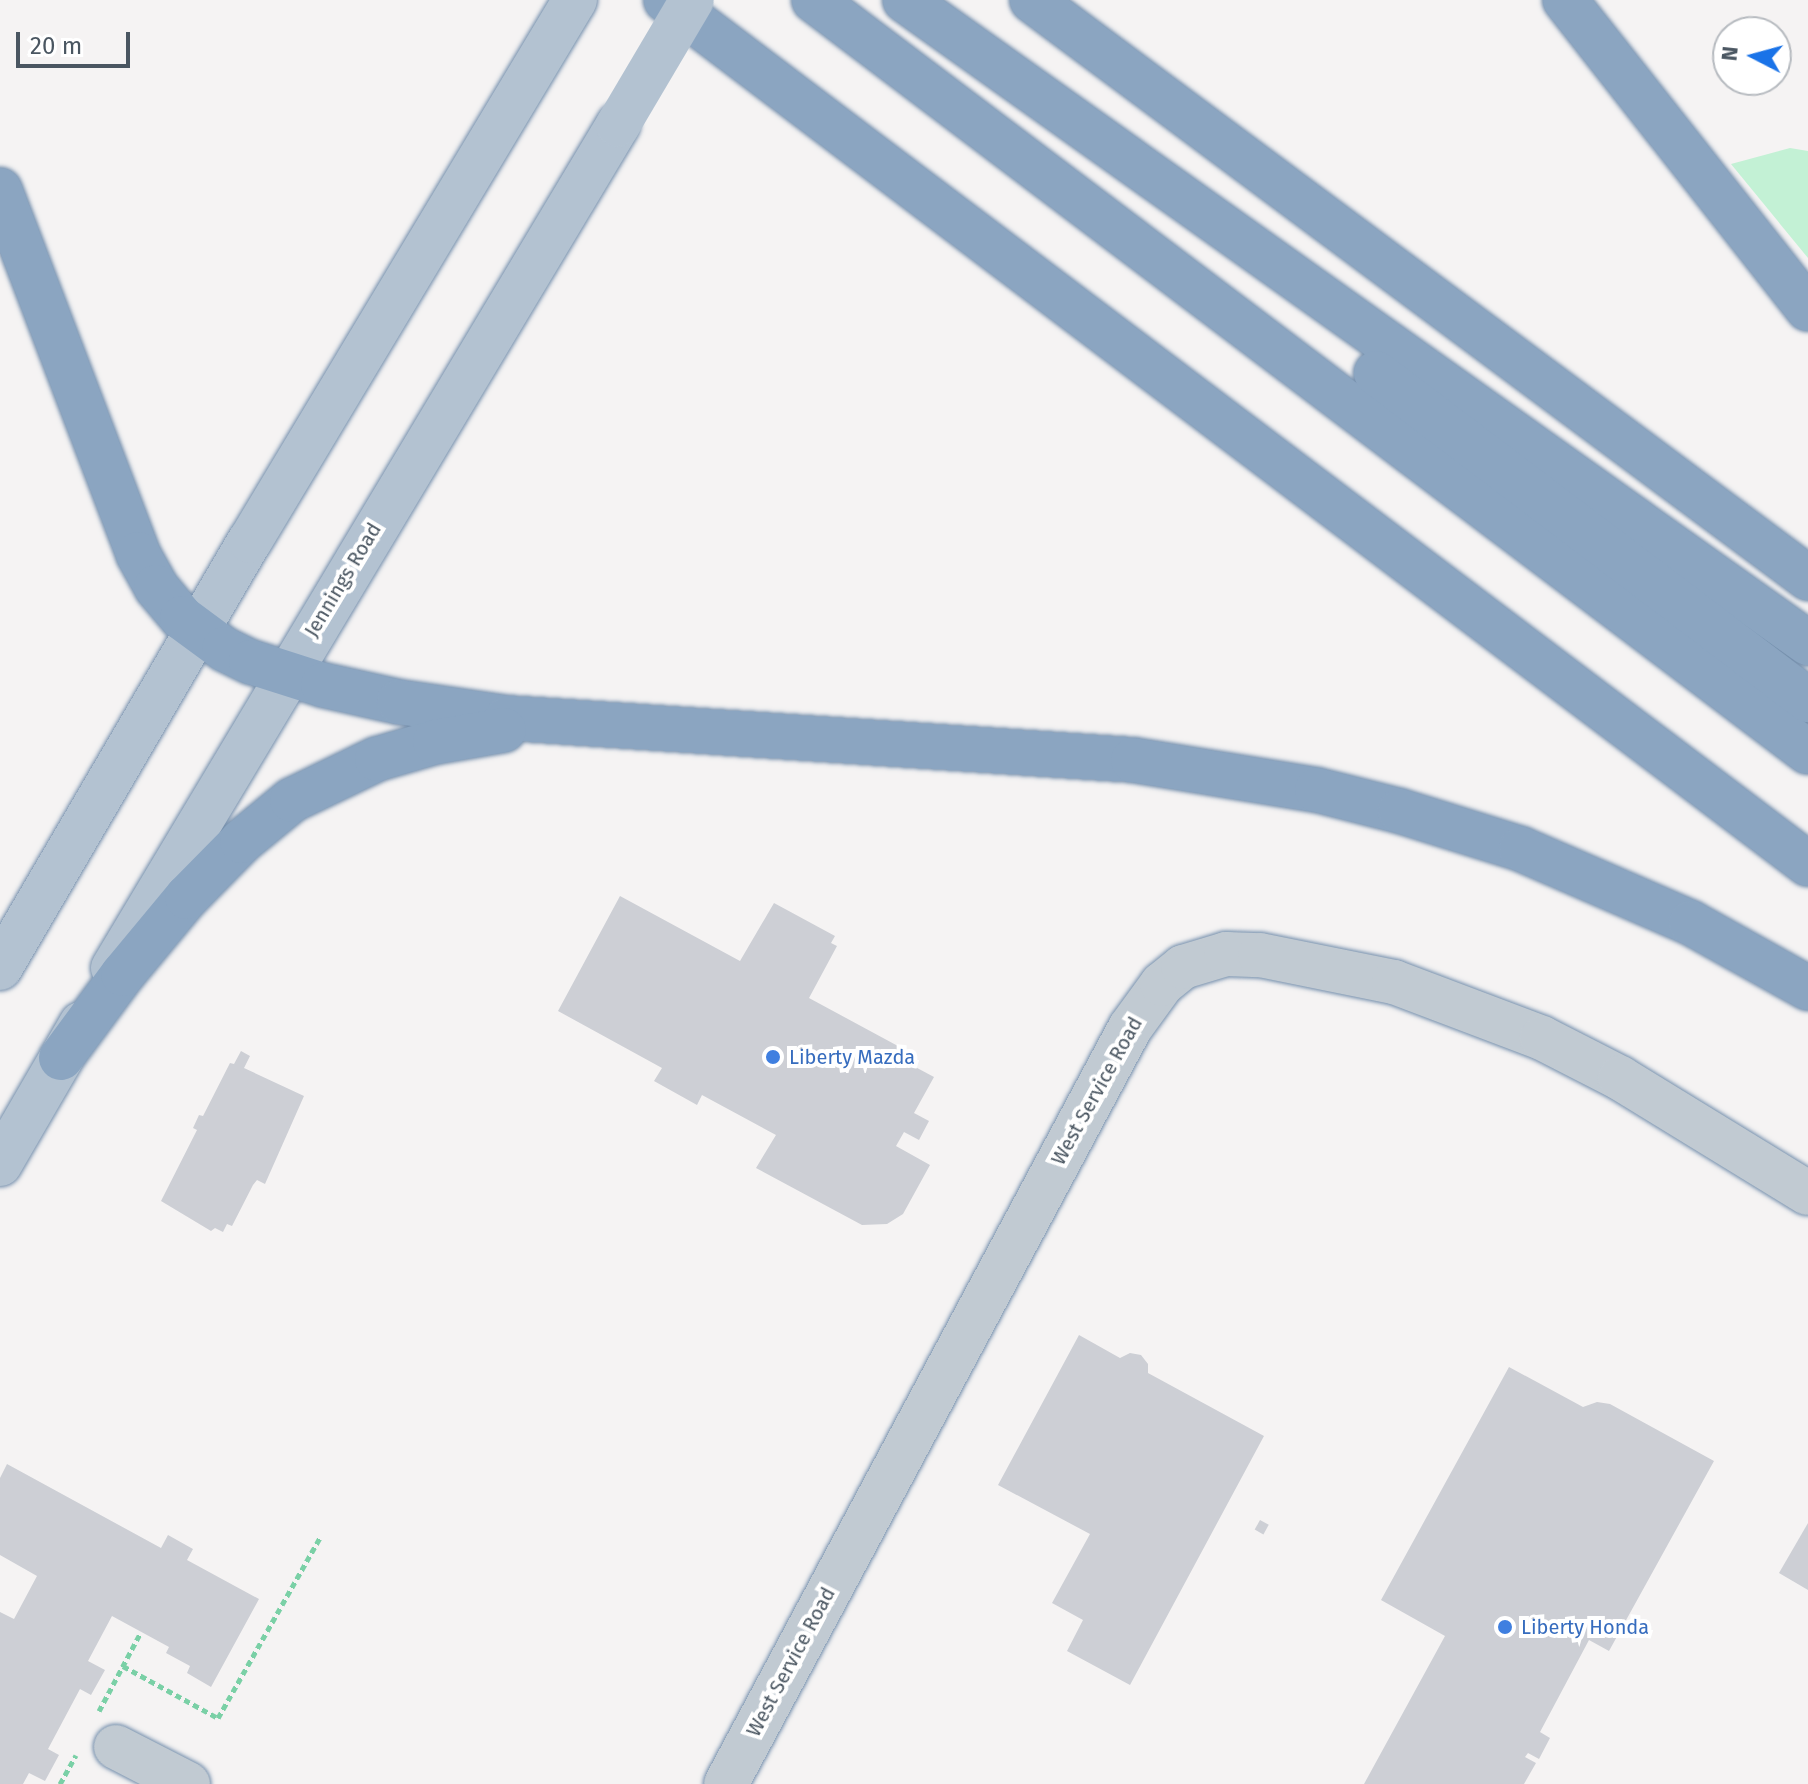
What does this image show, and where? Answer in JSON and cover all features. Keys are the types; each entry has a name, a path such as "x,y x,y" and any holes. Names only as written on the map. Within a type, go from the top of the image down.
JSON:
{"highway":[{"path":"666,0 1808,864"},
{"path":"814,0 1808,752"},
{"path":"905,0 1808,643"},
{"path":"1032,0 1808,578"},
{"path":"1565,0 1808,309"},
{"path":"957,37 1056,129 1808,700"},
{"path":"0,190 138,554 165,599 197,631 224,649 286,675 399,702 565,723 1091,756 1230,774 1317,790 1414,814 1521,849 1691,923 1808,988"},
{"path":"61,1058 123,974 187,897 242,841 292,800 345,771 408,749 475,734 565,723"}],"main road":[{"path":"0,968 197,631 575,0"},
{"name":"Jennings Road","path":"0,1164 286,675 692,0"}],"street":[{"name":"West Service Road","path":"726,1784 1130,1028 1162,984 1183,967 1226,954 1260,955 1394,982 1542,1038 1620,1078 1808,1193"},
{"path":"116,1747 188,1784"}],"path":[{"path":"123,1666 218,1718 320,1538"}],"green space":[{"path":"1790,148 1808,151 1808,258 1731,164"}],"building":[{"name":"Liberty Mazda","path":"620,896 740,961 774,903 835,936 831,943 837,946 809,998 909,1052 904,1061 934,1077 914,1113 929,1121 919,1140 904,1132 896,1146 930,1165 903,1214 887,1224 862,1225 756,1168 776,1135 702,1095 697,1105 654,1081 662,1068 558,1011"},
{"path":"241,1051 250,1056 244,1068 304,1096 265,1184 257,1180 253,1185 232,1226 227,1224 223,1232 215,1228 211,1231 161,1201 197,1130 193,1128 199,1115 203,1116 230,1063 234,1064"},
{"path":"1079,1335 1120,1358 1130,1353 1141,1355 1148,1364 1148,1373 1264,1436 1130,1685 1067,1651 1083,1620 1052,1603 1090,1534 998,1485"},
{"path":"1509,1367 1583,1407 1597,1402 1610,1404 1714,1461 1609,1651 1589,1640 1540,1732 1550,1738 1539,1759 1528,1753 1525,1757 1536,1763 1524,1784 1364,1784 1445,1636 1381,1600"},
{"path":"7,1464 161,1548 168,1535 193,1549 187,1560 259,1599 211,1687 187,1673 190,1666 166,1653 169,1647 112,1616 88,1661 105,1670 91,1695 80,1689 48,1749 59,1755 45,1781 29,1773 23,1784 0,1784 0,1612 14,1619 37,1576 0,1555 0,1478"},
{"path":"1260,1520 1269,1525 1263,1534 1255,1530"},
{"path":"1808,1523 1808,1590 1779,1573"}],"place":[{"name":"Liberty Mazda","path":"773,1057"},
{"name":"Liberty Honda","path":"1505,1627"}]}
